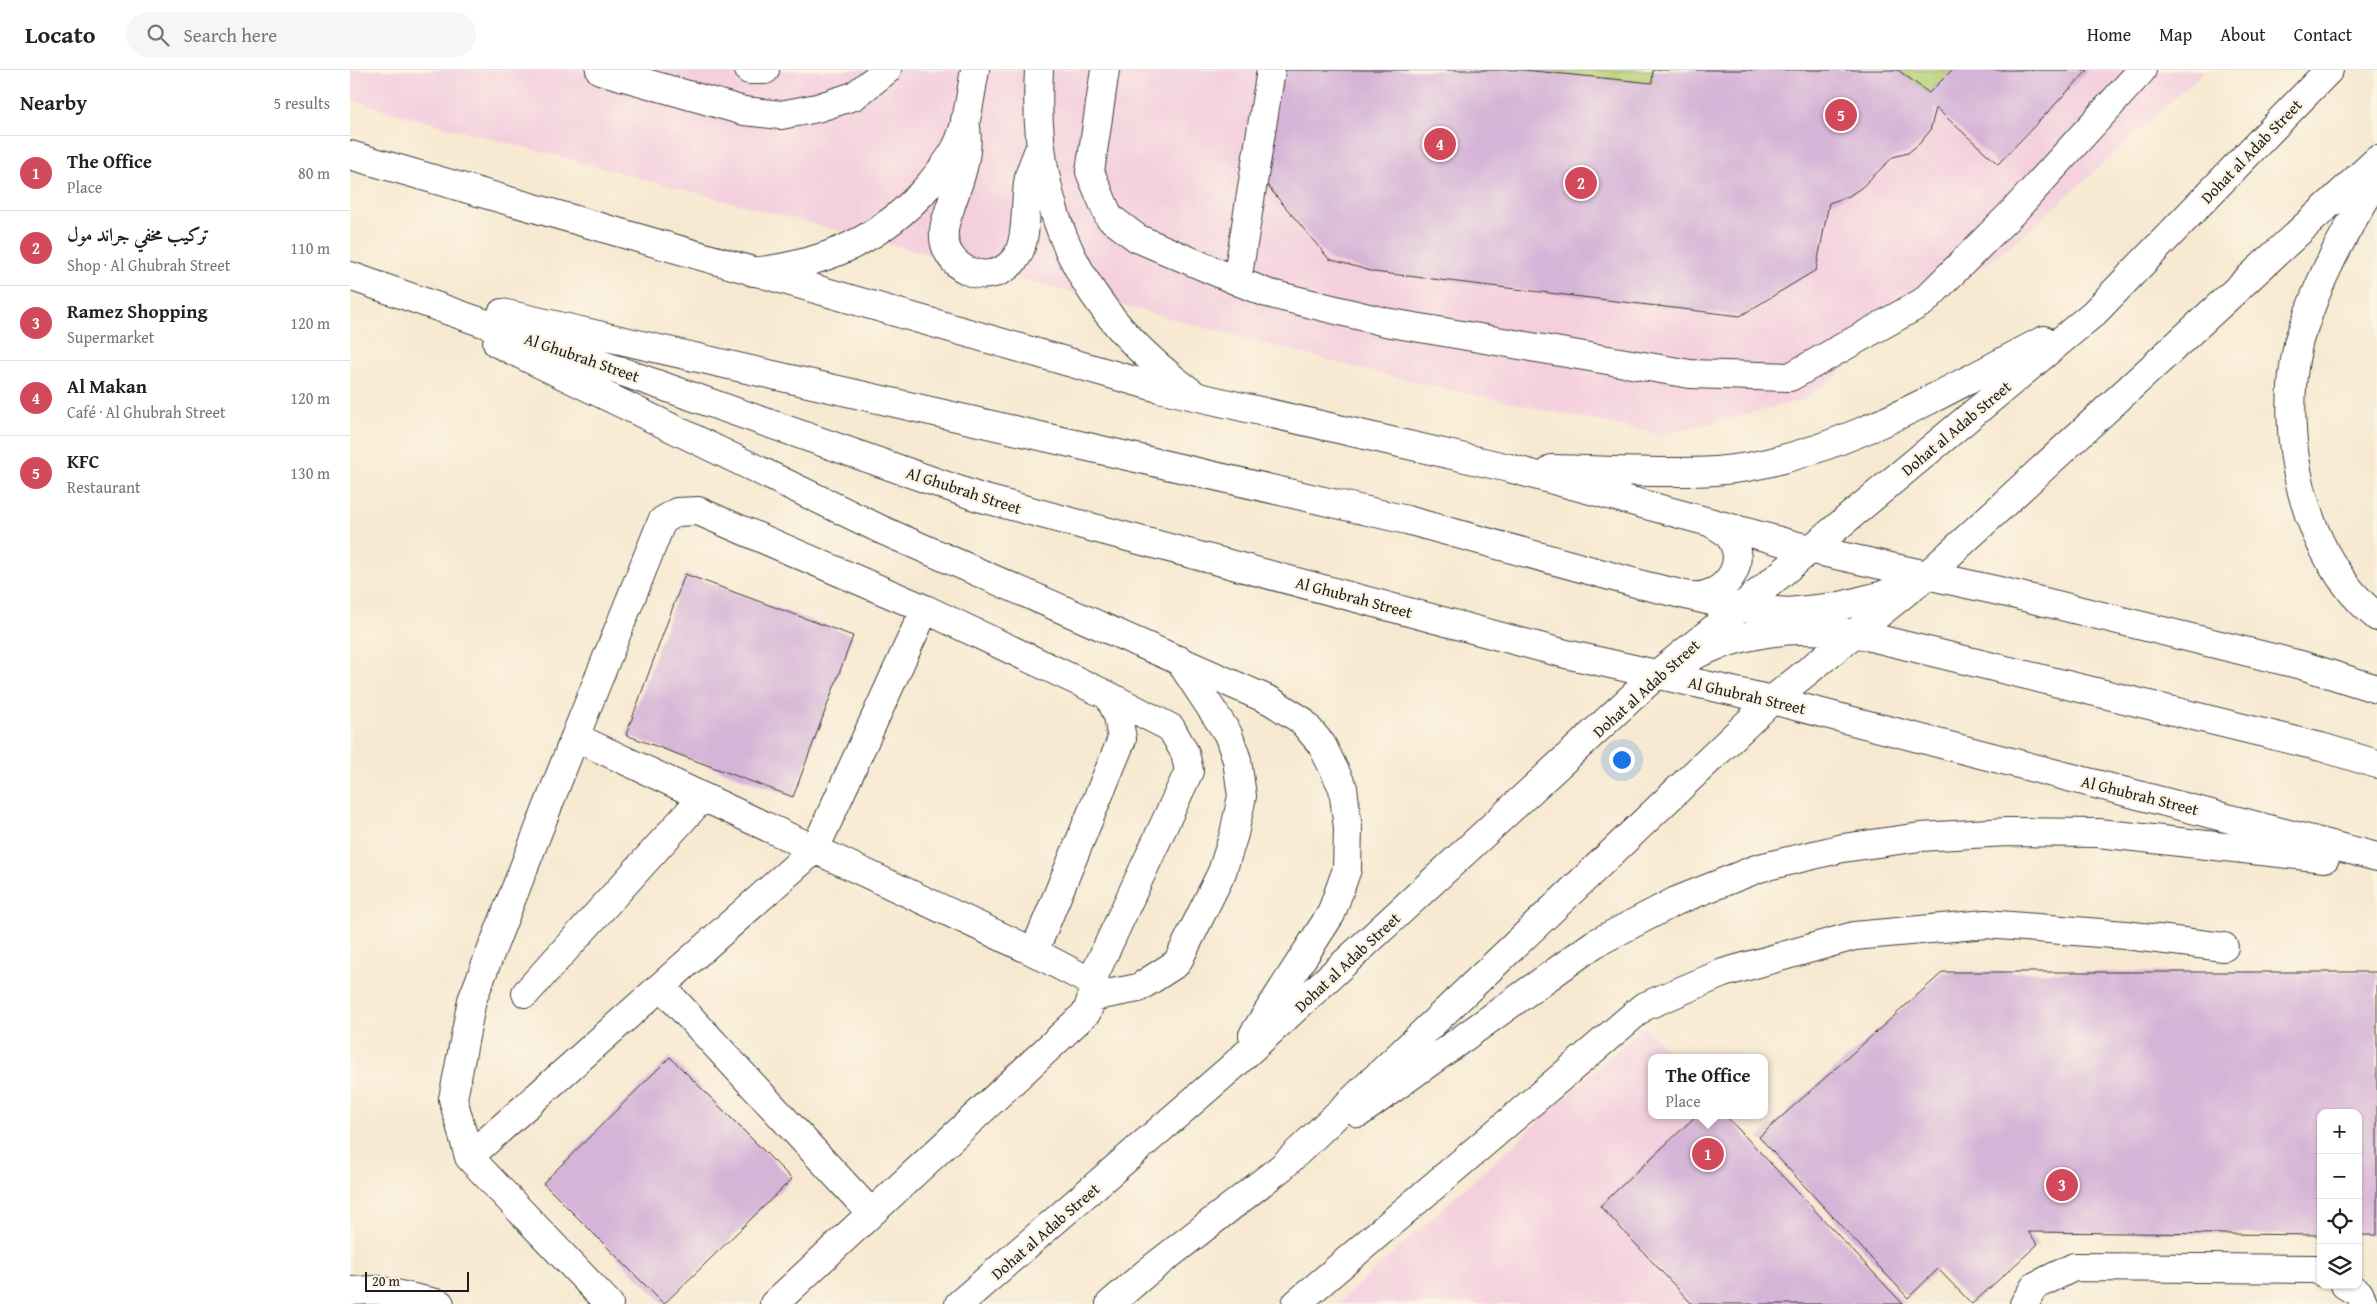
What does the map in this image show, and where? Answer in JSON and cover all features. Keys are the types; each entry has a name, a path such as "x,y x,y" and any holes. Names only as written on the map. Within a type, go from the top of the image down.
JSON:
{"main road":[{"path":"600,70 744,111 781,115 817,108 854,96 887,70"},
{"path":"749,70 764,70"},
{"path":"752,272 788,268 823,259 857,244 888,225 916,201 956,148 965,120 975,70"},
{"path":"1039,70 1037,104 1039,148 1054,213 1081,275 1099,303 1137,348 1169,376 1196,396"},
{"path":"1105,70 1090,172 1109,217 1137,238 1267,292 1385,322 1690,374 1790,377 1923,302 2014,211 2142,70"},
{"path":"1237,281 1271,70"},
{"name":"Dohat al Adab Street","path":"959,1304 1231,1068 1656,675 1740,608 2094,313 2329,70"},
{"path":"965,120 968,136 965,167 944,229 944,241 948,254 956,264 966,271 979,275 993,274 1005,268 1015,259 1022,240 1029,176 1039,148"},
{"path":"350,155 1150,386 1509,468 1809,549 2301,664 2377,689"},
{"path":"1282,1167 1772,700 1926,575 2377,160"},
{"path":"2377,181 2350,222 2323,274 2298,344 2292,397 2294,457 2302,499 2332,566 2377,617"},
{"name":"Al Ghubrah Street","path":"350,276 978,497 1551,650 1772,700 2377,857"},
{"path":"379,285 1407,520 1688,596 1740,608 1788,612 1836,607 1882,595 1926,575"},
{"path":"379,285 882,530 1271,701 1301,720 1322,745 1343,788 1348,828 1347,869 1331,914 1231,1068"},
{"path":"1509,468 1652,472 1716,470 1756,465 1820,447 1868,430 2094,313"},
{"path":"609,1304 469,1158 453,1099 472,1000 662,521 677,512 698,511 924,609 1109,696 1171,728 1185,753 1189,771 1091,990 1088,1012 774,1304"},
{"path":"1688,596 1700,597 1711,595 1722,589 1730,580 1734,570 1736,559 1730,537 1711,523"},
{"path":"469,1158 815,849 924,609"},
{"path":"1656,675 1702,651 1752,636 1803,630 1854,633 2321,747 2377,764"},
{"path":"575,737 1034,952 1091,990 1138,988 1177,963 1222,872 1234,834 1242,796 1237,760 1228,734 1179,660"},
{"path":"1034,952 1122,739 1118,716 1109,696"},
{"path":"526,993 702,798"},
{"path":"1110,1304 1146,1273 1282,1167 1594,944 1676,901 1759,868 1843,848 1920,837 2007,832 2098,833 2377,863"},
{"path":"1296,1304 1643,1007 1723,973 1854,936 1986,924 2124,935 2224,947"},
{"path":"661,986 872,1213"},
{"path":"2024,1304 2035,1286 2074,1268 2317,1270"},
{"path":"2352,1289 2359,1293 2364,1304"},
{"path":"350,1291 377,1290 440,1304"}],"shaded area":[{"path":"350,70 2205,70 2028,232 1803,400 1662,435 1396,378 387,111 350,99"},
{"path":"1644,1026 1670,1054 1648,1054 1648,1119 1732,1119 1907,1304 1337,1304"}],"green space":[{"path":"1524,70 1653,70 1652,83"},
{"path":"1898,70 1952,70 1929,93"}],"building":[{"path":"1282,70 1524,70 1652,83 1653,70 1898,70 1929,93 1952,70 2088,70 1998,164 1936,108 1930,131 1920,143 1908,153 1893,157 1861,188 1849,196 1829,203 1816,270 1740,316 1374,272 1329,259 1266,184"},
{"path":"685,574 853,636 793,797 626,735"},
{"path":"1943,972 2377,972 2377,1235 2362,1235 2362,1109 2317,1109 2317,1235 2028,1232 2038,1244 1972,1304 1938,1269 1908,1298 1759,1137"},
{"path":"670,1057 792,1179 664,1304 543,1183"},
{"path":"1693,1119 1729,1119 1903,1304 1692,1304 1600,1206"}],"place":[{"name":"KFC","path":"1841,115"},
{"name":"Al Makan","path":"1440,144"},
{"name":"تركيب مخفي جراند مول","path":"1581,183"},
{"name":"The Office","path":"1708,1154"},
{"name":"Ramez Shopping","path":"2062,1185"}]}
